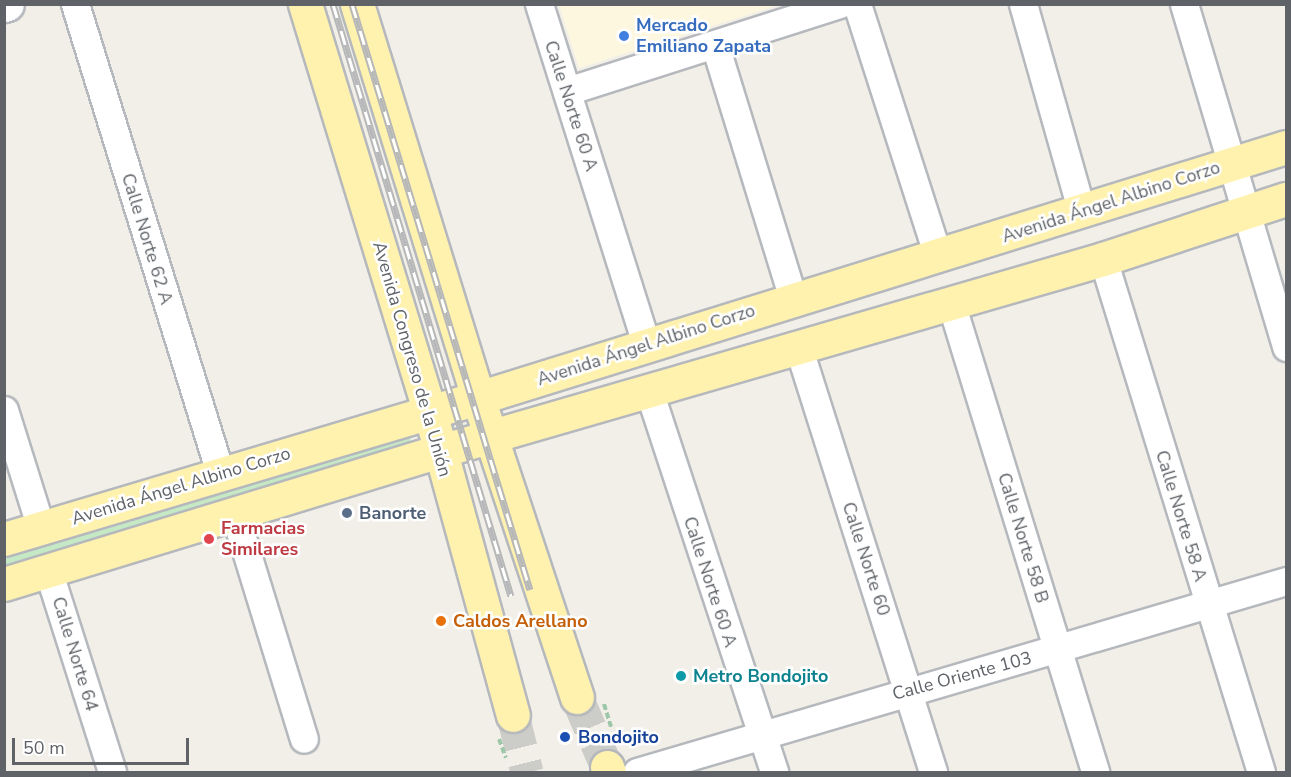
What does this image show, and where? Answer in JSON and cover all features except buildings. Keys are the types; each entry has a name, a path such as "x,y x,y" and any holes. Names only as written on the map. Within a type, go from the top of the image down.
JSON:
{"main road":[{"name":"Avenida Congreso de la Unión","path":"305,4 430,412 513,715"},
{"path":"357,4 478,398 577,697"},
{"name":"Avenida Ángel Albino Corzo","path":"4,539 478,398 793,298 938,257 1287,147"},
{"path":"4,584 235,515 440,450 1103,259 1287,199"}],"street":[{"name":"Calle Norte 62 A","path":"75,4 220,473"},
{"name":"Calle Norte 60 A","path":"539,4 646,344"},
{"path":"567,90 839,4"},
{"path":"857,4 938,257"},
{"path":"1023,4 1082,212"},
{"path":"1184,4 1287,347"},
{"path":"715,45 793,298"},
{"name":"Calle Norte 58 A","path":"1103,259 1261,772"},
{"name":"Calle Norte 58 B","path":"951,303 1095,772"},
{"name":"Calle Norte 60","path":"798,346 933,772"},
{"name":"Calle Norte 60 A","path":"649,391 734,656 774,772"},
{"path":"4,411 41,528"},
{"path":"235,515 304,739"},
{"name":"Calle Norte 64","path":"48,570 112,772"},
{"name":"Calle Oriente 103","path":"618,771 761,735 907,690 1057,651 1287,581"}],"shaded area":[{"name":"Mercado Emiliano Zapata","path":"559,4 779,5 579,68"}],"green space":[{"path":"410,430 411,448 5,565 5,543"}],"tunnel":[{"path":"577,697 607,767"},
{"path":"513,715 527,772"}],"railway":[{"path":"333,4 511,596"},
{"path":"352,4 530,590"}],"place":[{"name":"Mercado Emiliano Zapata","path":"624,36"},
{"name":"Banorte","path":"347,513"},
{"name":"Farmacias Similares","path":"209,539"},
{"name":"Caldos Arellano","path":"441,621"},
{"name":"Metro Bondojito","path":"681,676"},
{"name":"Bondojito","path":"565,737"}]}
